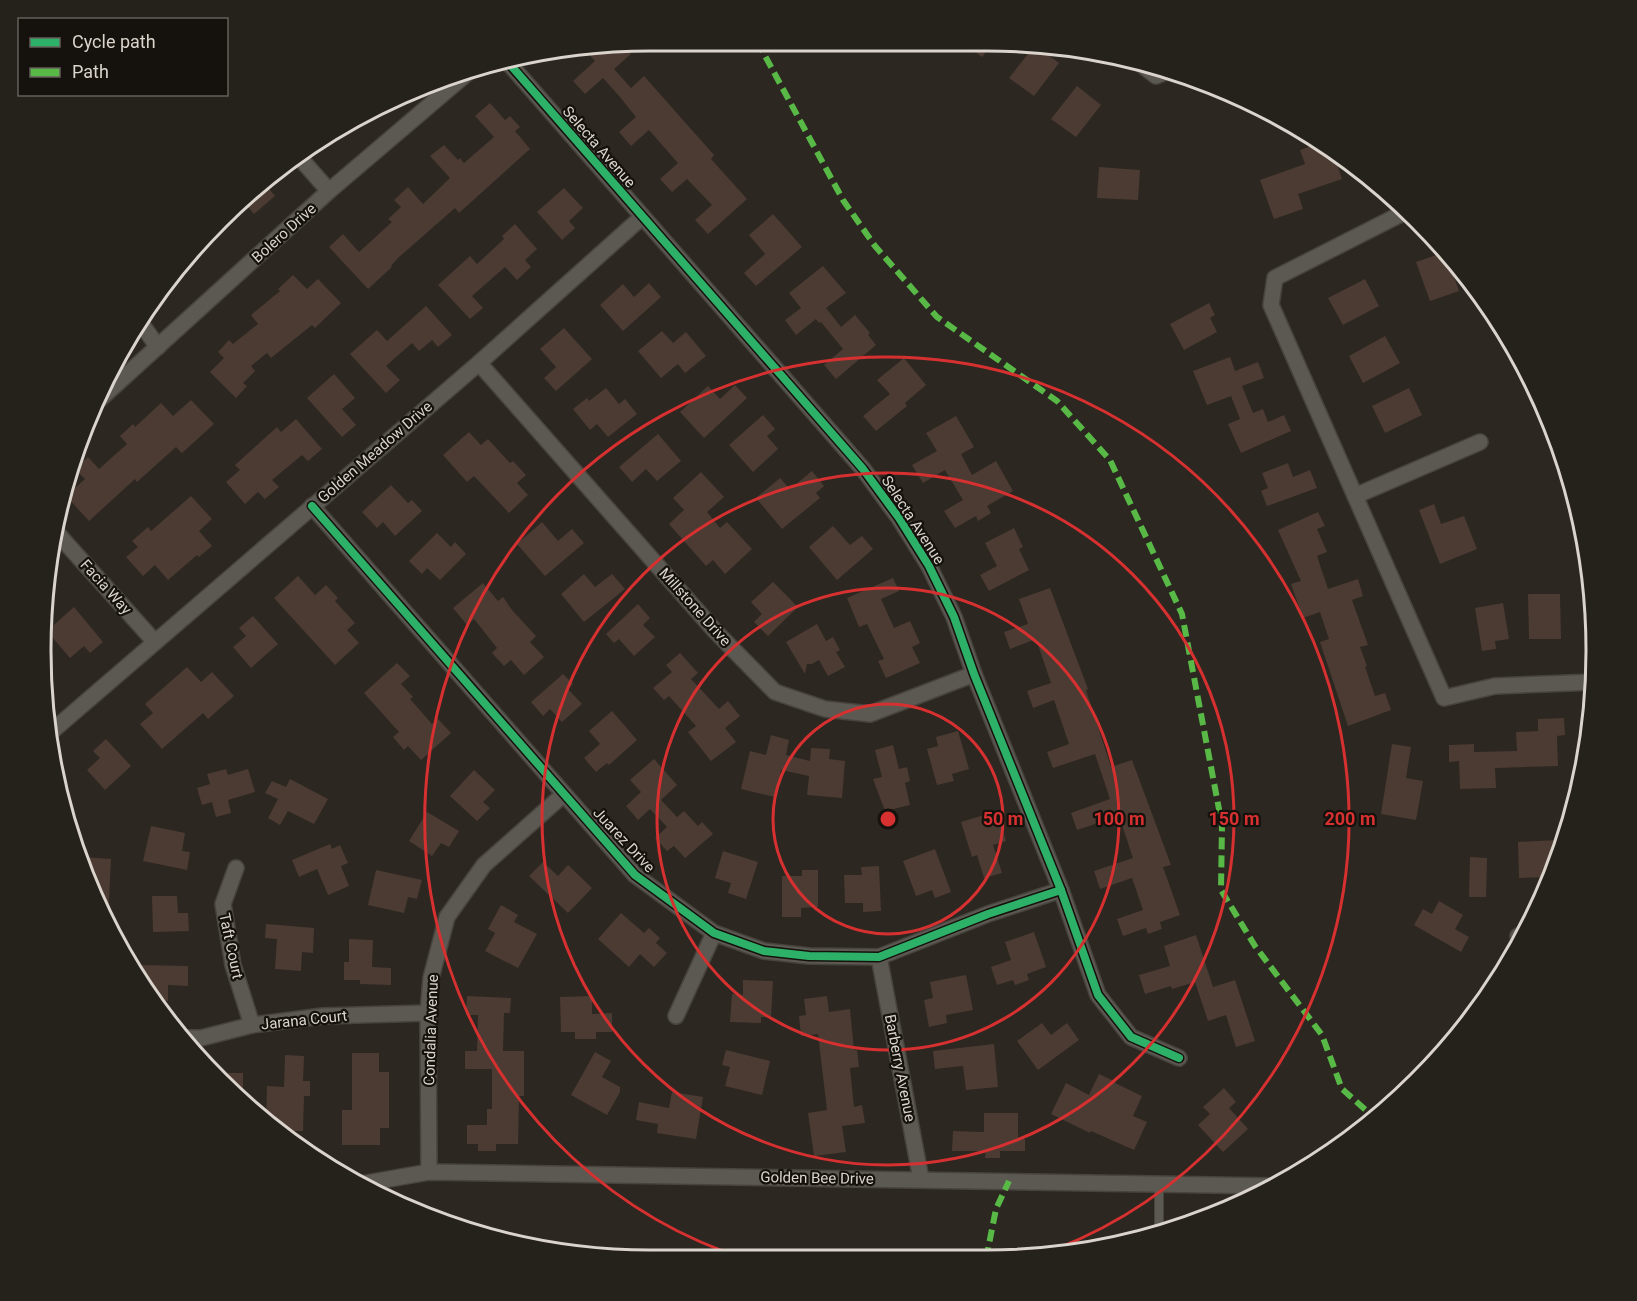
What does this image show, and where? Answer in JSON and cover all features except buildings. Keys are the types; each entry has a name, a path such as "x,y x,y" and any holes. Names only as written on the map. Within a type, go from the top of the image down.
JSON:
{"street":[{"name":"Selecta Avenue","path":"512,67 863,469 899,518 928,566 954,617 974,674 1061,890 1098,995 1131,1037 1179,1058"},
{"name":"Bolero Drive","path":"111,389 329,192 454,84"},
{"path":"303,162 329,192"},
{"path":"1398,216 1275,278 1271,305 1444,698 1495,686 1585,682"},
{"name":"Golden Meadow Drive","path":"56,728 478,363 642,217"},
{"path":"145,329 158,347"},
{"name":"Millstone Drive","path":"478,363 716,631 775,692 825,709 870,714 974,674"},
{"path":"1355,496 1480,442"},
{"name":"Juarez Drive","path":"312,506 635,875 714,933 764,951 809,956 879,957 988,914 1061,890"},
{"name":"Facia Way","path":"62,539 155,642"},
{"name":"Condalia Avenue","path":"429,1172 428,1013 430,978 447,917 484,864 564,794"},
{"name":"Taft Court","path":"236,868 223,904 233,965 252,1025"},
{"path":"676,1016 714,933"},
{"name":"Barberry Avenue","path":"879,957 921,1179"},
{"name":"Jarana Court","path":"194,1038 252,1025 323,1016 428,1013"},
{"name":"Golden Bee Drive","path":"373,1182 429,1172 1256,1186"}],"lane":[{"path":"1159,1184 1159,1224"}],"marked path":[{"path":"762,51 843,200 875,246 937,317 1057,401 1110,460 1182,614 1222,825 1221,890 1255,946 1322,1035 1342,1089 1368,1112"},
{"path":"988,1250 996,1209 1009,1181"}],"cycle path":[{"path":"512,67 863,469 899,518 929,566 954,617 974,674 1061,890 1098,995 1131,1037 1179,1058"},
{"path":"312,506 635,875 714,933 764,951 809,956 879,957 988,914 1061,890"}]}
